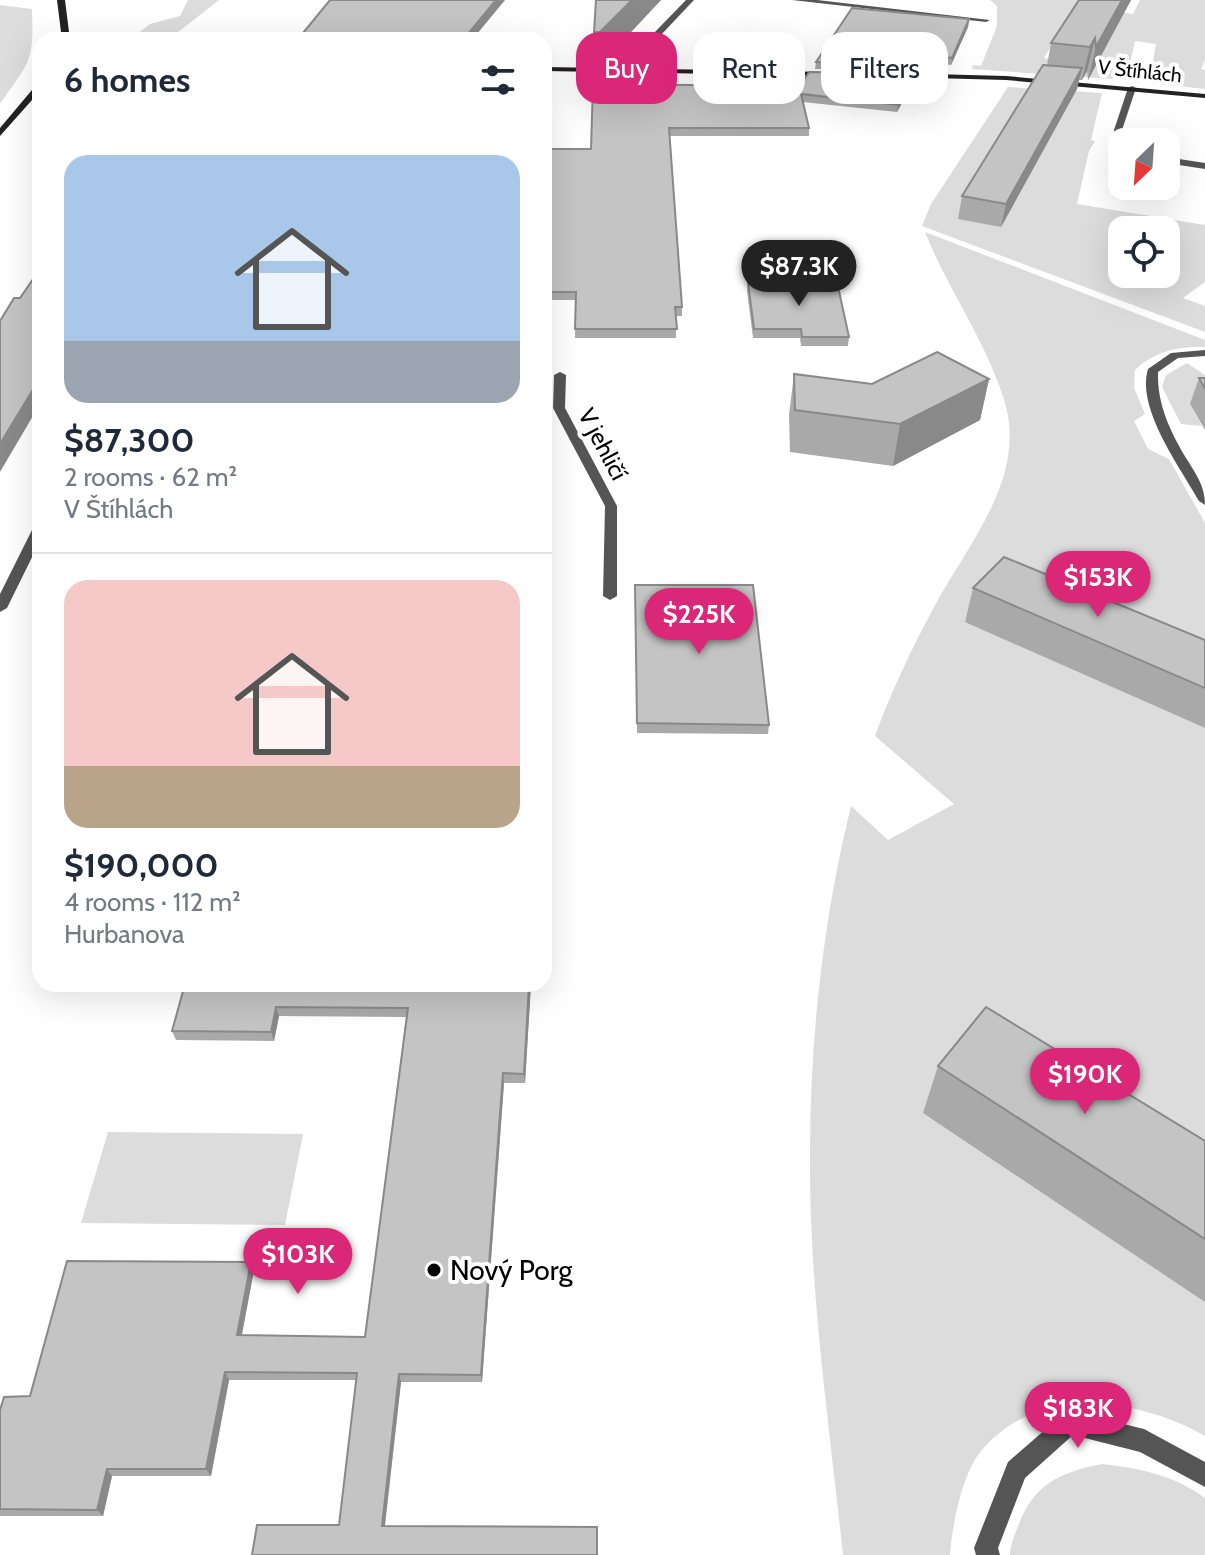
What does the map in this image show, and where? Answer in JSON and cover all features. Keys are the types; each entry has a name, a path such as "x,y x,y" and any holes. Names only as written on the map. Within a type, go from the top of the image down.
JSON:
{"street":[{"path":"61,0 65,32"},
{"path":"659,32 690,0"},
{"path":"796,0 986,20"},
{"path":"552,69 576,69"},
{"path":"677,71 821,74"},
{"name":"V Štíhlách","path":"948,77 1006,78 1205,96"},
{"path":"1119,128 1132,88"},
{"path":"0,133 32,95"},
{"path":"1180,162 1205,166"},
{"path":"1205,353 1175,355 1152,371 1149,387 1154,407 1205,501"},
{"name":"V jehličí","path":"560,375 559,408 611,506 610,596"},
{"name":"V jehličí","path":"552,408 559,408"},
{"path":"0,608 32,544"},
{"path":"988,1555 986,1548 1016,1470 1070,1423 1144,1441 1205,1475"}],"shaded area":[{"path":"188,0 219,0 178,32 140,32 150,24 180,16"},
{"path":"990,0 1088,0 1084,7 1133,14 1140,0 1205,0 1205,60 1201,69 1205,70 1205,89 1149,83 1156,44 1135,41 1126,80 972,69 973,65 981,66 997,26 997,6","holes":["1056,38 1096,66 1044,58"]},
{"path":"0,5 32,9 32,41 28,61 0,104"},
{"path":"1008,87 1102,93 1091,140 1095,141 1089,151 1077,204 1150,216 1108,216 1108,288 1180,288 1180,221 1205,225 1205,282 1183,298 1205,306 1205,332 922,226 931,204"},
{"path":"925,232 1205,340 1205,347 1167,351 1135,370 1134,388 1145,414 1134,421 1148,449 1169,459 1205,523 1205,680 965,621 1205,728 1205,1436 1149,1412 1119,1406 1088,1404 1058,1407 1030,1415 1004,1430 974,1461 959,1501 950,1555 843,1555 821,1356 811,1205 812,1067 826,936 851,806 888,840 954,804 875,736 917,640 990,511 1008,459 1010,431 1005,403 988,359"},
{"path":"1187,363 1205,375 1205,404 1190,404 1202,426 1181,424 1162,387 1166,375"},
{"path":"108,1132 303,1134 285,1225 81,1223"},
{"path":"1102,1464 1156,1474 1205,1498 1205,1555 1010,1555 1025,1510 1041,1490 1062,1476"}],"building":[{"path":"330,0 496,0 470,32 304,32"},
{"path":"596,0 632,0 600,32 594,32"},
{"path":"1079,0 1122,0 1096,47 1095,38 1090,47 1051,43"},
{"path":"852,8 969,19 952,58 948,57 948,32 836,32"},
{"path":"1043,65 1082,68 1006,204 962,196"},
{"path":"809,72 821,72 821,96 805,94 805,78"},
{"path":"677,85 693,85 693,104 803,104 809,128 669,128 682,307 675,307 677,329 575,329 576,292 552,292 552,149 591,149 592,104 677,104"},
{"path":"32,281 32,391 0,444 0,321 14,298 20,298"},
{"path":"748,282 837,282 849,337 802,337 801,329 754,329"},
{"path":"937,352 989,379 900,424 795,410 794,374 872,384"},
{"path":"1004,557 1205,640 1205,688 973,588"},
{"path":"635,585 753,585 769,725 637,723"},
{"name":"Nový Porg","path":"183,992 529,992 524,1074 503,1073 481,1375 399,1374 382,1526 597,1527 597,1555 252,1555 257,1525 339,1525 357,1373 225,1372 206,1469 107,1469 97,1510 0,1509 0,1410 4,1397 30,1396 67,1261 251,1262 237,1335 365,1337 408,1008 276,1007 271,1032 172,1031"},
{"path":"986,1007 1205,1141 1205,1239 938,1066"}],"place":[{"name":"Nový Porg","path":"434,1270"}]}
